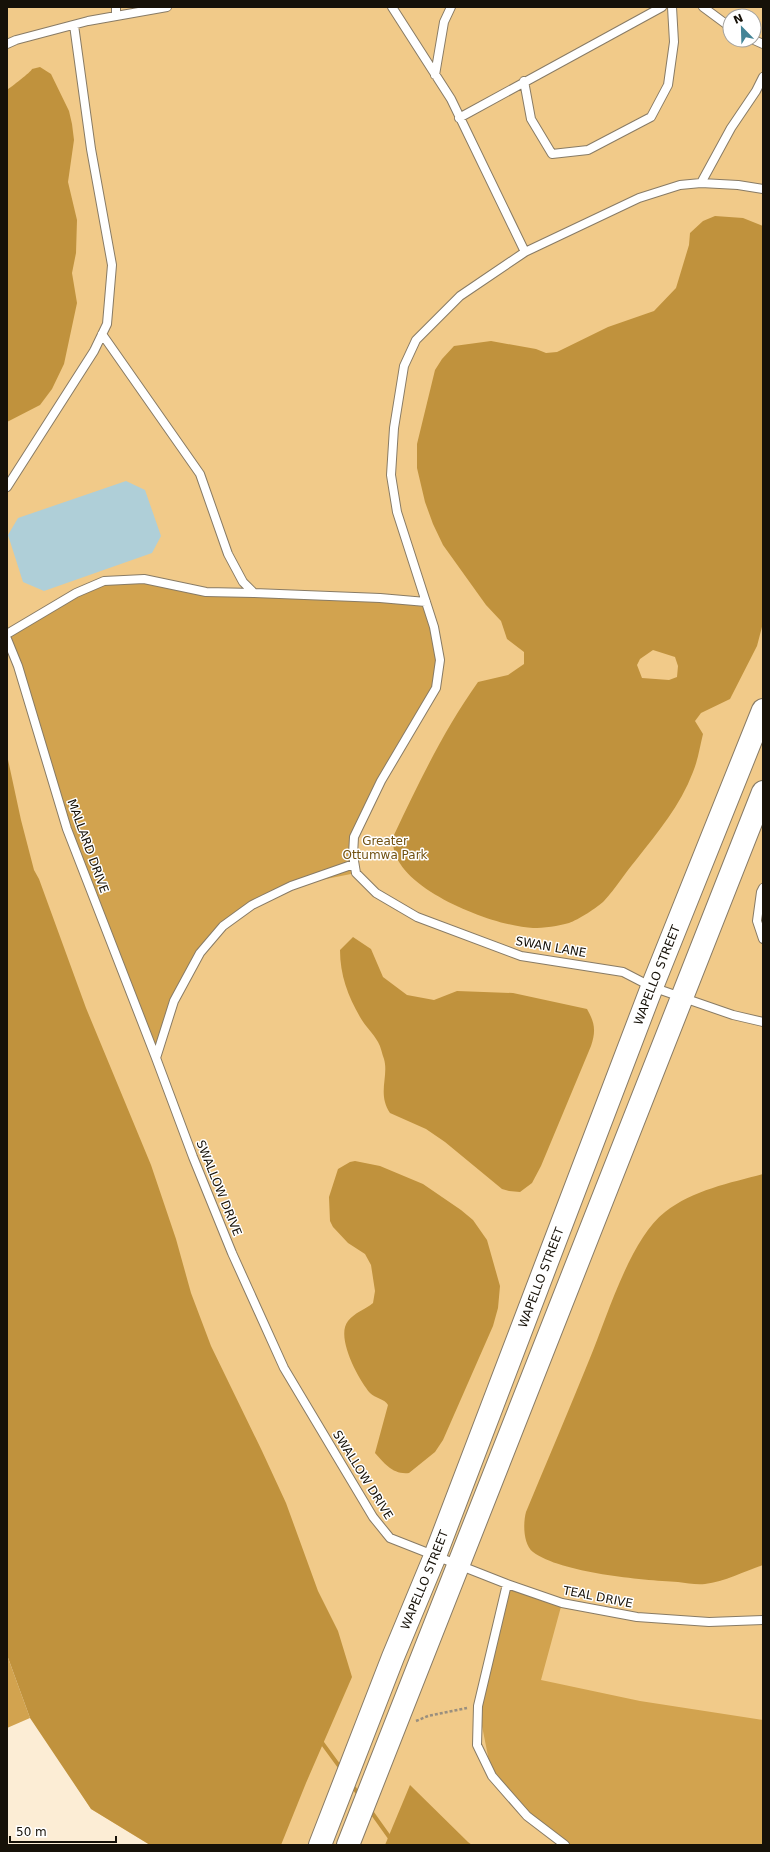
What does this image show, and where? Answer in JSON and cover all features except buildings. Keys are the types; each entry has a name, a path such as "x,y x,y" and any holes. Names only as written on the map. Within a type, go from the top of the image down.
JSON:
{"main road":[{"name":"WAPELLO STREET","path":"320,1845 393,1656 436,1556 652,987 763,710"},
{"path":"348,1845 763,792"}],"lane":[{"path":"116,7 116,16"},
{"path":"7,44 16,40 74,25 167,7"},
{"path":"392,7 435,75 459,118 525,252"},
{"path":"435,75 444,22 451,7"},
{"path":"459,118 524,81 662,7"},
{"path":"524,81 531,119 552,154 588,150 651,117 668,85 674,42 672,7"},
{"path":"703,7 722,21"},
{"path":"7,487 94,351 108,324 112,265 91,148 74,25"},
{"path":"701,183 731,128 756,91 763,77"},
{"path":"156,1058 174,1001 200,953 223,926 252,905 291,886 354,864 354,837 381,781 436,688 440,660 434,627 397,512 391,475 394,428 404,366 416,340 460,296 525,252 640,198 680,185 701,183 738,185 763,189"},
{"path":"102,334 200,474 228,554 243,582 254,593"},
{"path":"7,634 76,593 104,581 144,579 206,592 380,598 426,602"},
{"name":"MALLARD DRIVE","path":"7,639 18,666 67,829 156,1058"},
{"name":"SWAN LANE","path":"354,864 356,873 376,893 417,917 521,956 623,972 652,987 733,1015 763,1022"},
{"path":"763,888 761,892 757,921 763,939"},
{"name":"SWALLOW DRIVE","path":"156,1058 193,1157 232,1253 284,1368 372,1517 390,1538 436,1556"},
{"name":"TEAL DRIVE","path":"436,1556 507,1584 562,1603 637,1617 709,1622 763,1620"},
{"path":"507,1584 478,1706 477,1745 492,1776 527,1816 565,1845"}],"path":[{"path":"412,1723 428,1716 478,1706"}],"green space":[{"name":"Greater Ottumwa Park","path":"7,7 763,7 763,1845 150,1845 91,1809 75,1784 7,1655"}],"shaded area":[{"path":"40,67 51,74 69,111 72,124 74,140 68,182 77,220 76,253 72,273 77,303 64,364 52,389 40,405 7,422 7,90 32,69"},
{"path":"715,216 743,218 763,226 763,623 757,646 730,699 701,713 695,721 703,734 693,772 682,796 668,818 604,901 593,910 577,919 569,923 556,926 533,928 516,926 494,920 445,900 423,886 405,870 395,853 394,835 413,795 443,738 478,682 508,675 524,664 524,652 507,639 501,621 486,605 443,545 425,502 417,468 417,444 435,370 442,359 454,346 491,341 536,349 546,353 557,352 608,327 654,311 676,288 689,245 690,233 703,221","holes":["653,650 675,657 678,666 677,677 669,680 642,678 637,665 640,659"]},
{"path":"144,579 206,592 426,602 440,660 436,688 354,837 356,873 291,886 223,926 200,953 174,1001 156,1058 67,829 7,634 104,581"},
{"path":"7,755 21,820 34,870 39,879 86,1008 151,1165 176,1239 191,1293 211,1346 286,1503 318,1591 338,1631 352,1677 281,1845 150,1845 91,1809 30,1718 7,1655"},
{"path":"353,937 371,949 383,977 407,995 434,1000 457,991 513,993 587,1009 594,1027 594,1036 591,1046 541,1166 532,1183 520,1192 502,1189 445,1142 426,1129 390,1113 384,1099 385,1065 381,1048 362,1020 348,993 341,968 340,950"},
{"path":"355,1161 380,1166 423,1184 473,1220 487,1240 500,1286 498,1308 493,1326 443,1440 435,1452 409,1473 398,1472 389,1468 375,1453 388,1405 385,1401 372,1395 365,1387 350,1358 344,1337 345,1328 348,1321 373,1303 375,1291 371,1265 365,1254 348,1243 333,1227 330,1221 329,1197 338,1169 350,1162"},
{"path":"763,1174 763,1565 720,1581 695,1584 602,1574 562,1565 533,1552 527,1544 526,1539 524,1522 526,1512 597,1341 612,1301 630,1259 641,1240 652,1224 665,1212 687,1198 712,1188"},
{"path":"507,1584 562,1603 541,1680 640,1701 763,1720 763,1845 565,1845 527,1816 492,1776 478,1706"},
{"path":"7,1655 30,1718 7,1728"},
{"path":"410,1785 468,1842 472,1845 385,1845"}],"waterway":[{"path":"320,1740 342,1770"},
{"path":"351,1784 360,1796"},
{"path":"370,1810 395,1845"}]}
